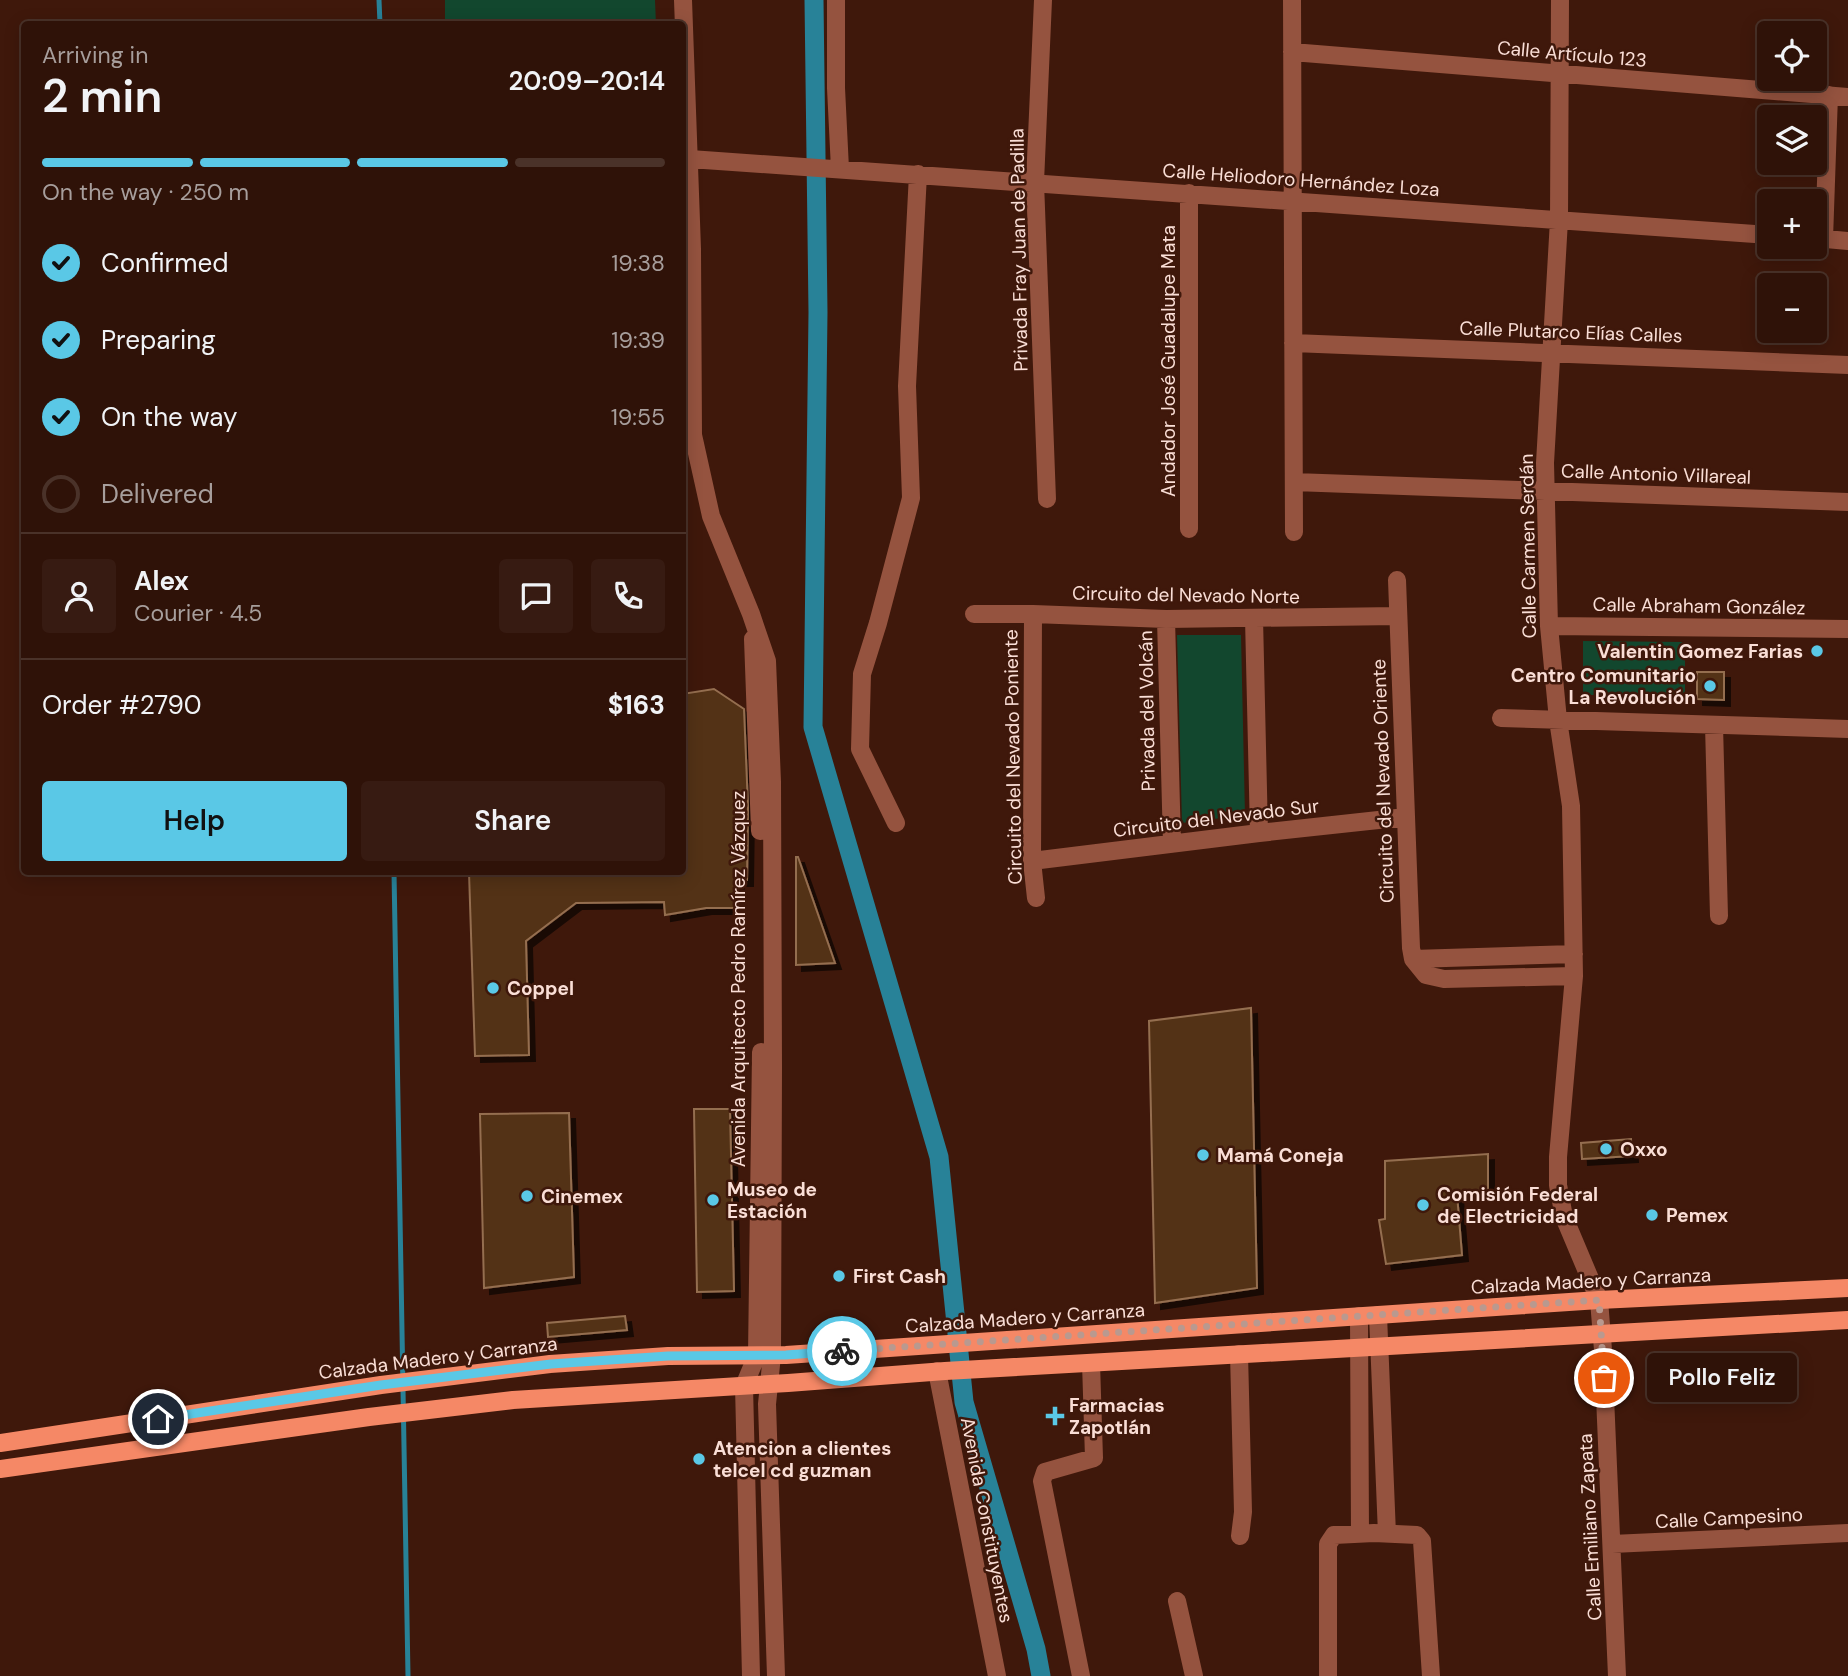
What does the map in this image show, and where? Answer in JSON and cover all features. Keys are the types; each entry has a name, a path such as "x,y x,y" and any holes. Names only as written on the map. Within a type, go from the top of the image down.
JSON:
{"main road":[{"name":"Calzada Madero y Carranza","path":"0,1443 381,1385 551,1364 668,1356 764,1355 938,1345 1599,1300 1848,1289"},
{"path":"0,1469 383,1415 527,1399 941,1371 1848,1320"},
{"path":"1192,1328 1193,1357"},
{"path":"1026,1339 1028,1366"}],"street":[{"name":"Avenida Arquitecto Pedro Ramírez Vázquez","path":"683,0 684,21"},
{"path":"835,169 836,0"},
{"name":"Privada Fray Juan de Padilla","path":"1043,0 1035,182 1047,499"},
{"path":"1292,0 1294,531"},
{"name":"Calle Carmen Serdán","path":"1560,0 1559,220 1545,463 1549,626 1558,720 1571,806 1574,976 1558,1157 1558,1185 1564,1217 1599,1300 1602,1333"},
{"name":"Calle Artículo 123","path":"1292,52 1848,97"},
{"name":"Avenida Arquitecto Pedro Ramírez Vázquez","path":"686,68 692,262 693,435 712,516 751,614 766,661 772,782 764,1355 769,1384 767,1414 776,1676"},
{"path":"1822,189 1829,96"},
{"name":"Calle Heliodoro Hernández Loza","path":"690,159 1757,234"},
{"path":"896,823 860,749 862,674 911,498 907,386 918,174"},
{"name":"Andador José Guadalupe Mata","path":"1189,193 1189,529"},
{"path":"1827,240 1848,241"},
{"name":"Calle Plutarco Elías Calles","path":"1293,342 1848,365"},
{"name":"Calle Antonio Villareal","path":"1294,482 1848,502"},
{"name":"Circuito del Nevado Oriente","path":"1397,580 1413,959"},
{"name":"Circuito del Nevado Norte","path":"974,614 1166,619 1397,616"},
{"name":"Circuito del Nevado Poniente","path":"1033,614 1032,861 1036,898"},
{"path":"1254,618 1259,833"},
{"name":"Privada del Volcán","path":"1166,619 1172,844"},
{"name":"Calle Abraham González","path":"1549,626 1848,629"},
{"path":"1501,718 1848,729"},
{"path":"1714,725 1719,916"},
{"name":"Circuito del Nevado Sur","path":"1032,861 1406,817"},
{"path":"1413,959 1574,954"},
{"path":"1413,959 1426,975 1444,979 1574,976"},
{"path":"1378,1315 1387,1534"},
{"path":"1359,1317 1360,1534"},
{"name":"Calle Emiliano Zapata","path":"1602,1333 1617,1676"},
{"path":"1239,1354 1244,1512 1240,1536"},
{"name":"Avenida Arquitecto Pedro Ramírez Vázquez","path":"751,1667 744,1386 764,1355"},
{"path":"1081,1676 1042,1481 1045,1472 1094,1458 1091,1363"},
{"name":"Avenida Constituyentes","path":"941,1371 997,1676"},
{"name":"Calle Campesino","path":"1612,1544 1848,1533"},
{"path":"1328,1676 1328,1544 1334,1535 1387,1534 1417,1535 1422,1541 1431,1676"},
{"path":"1177,1601 1194,1676"},
{"path":"751,1667 775,1657"}],"green space":[{"path":"445,0 655,0 656,21 445,21"},
{"path":"1177,635 1241,635 1245,815 1182,823"},
{"path":"1583,641 1685,642 1685,695 1583,695"}],"building":[{"name":"Centro Comunitario La Revolución","path":"1697,672 1724,672 1724,700 1697,699"},
{"path":"714,689 744,709 748,807 747,880 738,880 738,908 706,908 665,915 664,902 576,903 526,941 529,1055 475,1056 469,875 686,875 686,693"},
{"path":"798,857 835,963 796,965"},
{"name":"Mamá Coneja","path":"1251,1008 1257,1288 1155,1303 1149,1021"},
{"name":"Museo de Estación","path":"694,1109 730,1109 734,1291 697,1292"},
{"name":"Cinemex","path":"569,1113 574,1277 484,1288 480,1114"},
{"name":"Oxxo","path":"1631,1139 1632,1156 1582,1159 1581,1143"},
{"name":"Comisión Federal de Electricidad","path":"1488,1154 1488,1190 1457,1194 1462,1255 1386,1264 1379,1220 1385,1219 1385,1161"},
{"path":"625,1316 627,1330 548,1337 547,1323"}],"waterway":[{"path":"379,0 380,21"},
{"path":"814,0 818,312 813,727 939,1157 964,1402 1036,1649 1041,1676"},
{"path":"394,875 408,1676"}],"way so far":[{"path":"842,1351 1599,1300 1604,1378"}],"place":[{"name":"Valentin Gomez Farias","path":"1817,651"},
{"name":"Centro Comunitario La Revolución","path":"1710,686"},
{"name":"Coppel","path":"493,988"},
{"name":"Oxxo","path":"1606,1149"},
{"name":"Mamá Coneja","path":"1203,1155"},
{"name":"Cinemex","path":"527,1196"},
{"name":"Museo de Estación","path":"713,1200"},
{"name":"Comisión Federal de Electricidad","path":"1423,1205"},
{"name":"Pemex","path":"1652,1215"},
{"name":"First Cash","path":"839,1276"},
{"name":"Pollo Feliz","path":"1604,1378"},
{"name":"Farmacias Zapotlán","path":"1055,1416"},
{"name":"Atencion a clientes telcel cd guzman","path":"699,1459"}],"route":[{"path":"158,1419 381,1385 551,1364 668,1356 786,1355 842,1351"}]}
